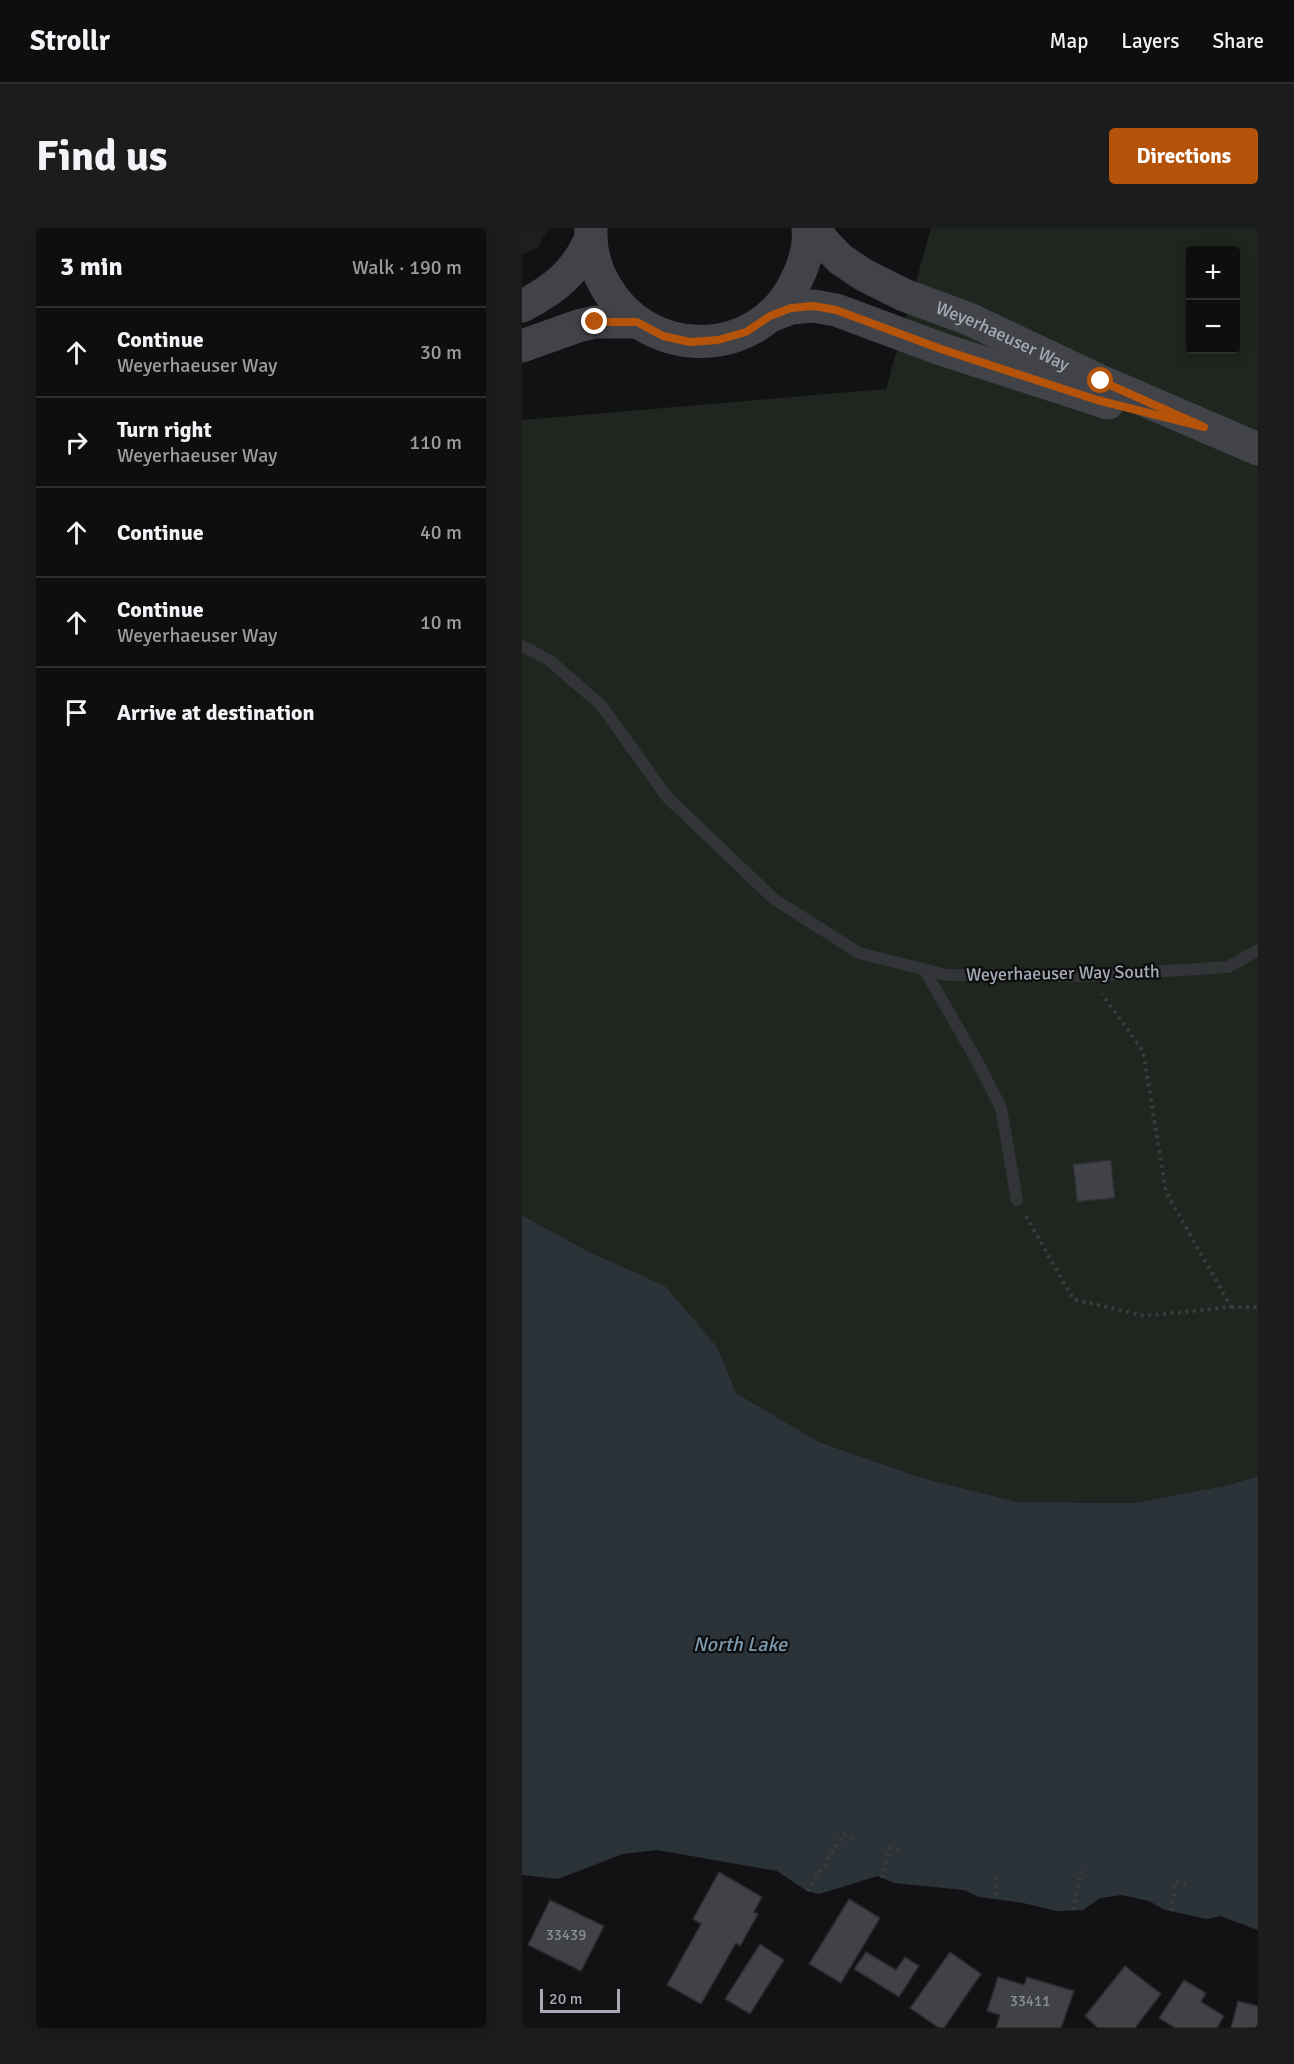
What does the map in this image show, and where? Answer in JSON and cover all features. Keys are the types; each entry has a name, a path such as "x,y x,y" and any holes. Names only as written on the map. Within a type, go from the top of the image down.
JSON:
{"street":[{"path":"591,234 597,271 613,300 637,322 663,336 690,342 718,340 746,332 770,316 790,293 803,266 808,228"},
{"name":"Weyerhaeuser Way","path":"816,228 822,240 840,259 864,275 904,295 988,328 1101,381 1258,449"},
{"path":"522,306 554,287 569,273 582,258 591,234"},
{"name":"Weyerhaeuser Way","path":"770,316 791,308 814,306 836,310 941,349 1086,396 1204,427"},
{"path":"522,346 595,322 637,322"}],"lane":[{"name":"Weyerhaeuser Way South","path":"522,646 549,660 601,705 667,797 774,899 859,953 947,975 1089,976 1228,967 1258,950"},
{"path":"924,969 976,1059 1001,1108 1017,1200"}],"path":[{"path":"1089,976 1143,1051 1166,1192 1231,1307"},
{"path":"1017,1200 1073,1299 1144,1316 1231,1307 1258,1307"},
{"path":"807,1891 844,1834 852,1839"},
{"path":"882,1878 890,1848 902,1852"},
{"path":"1073,1910 1081,1871"},
{"path":"996,1877 996,1899"},
{"path":"1172,1911 1175,1882 1187,1884"}],"shaded area":[{"path":"522,228 549,228 537,248 522,255"},
{"path":"931,228 1258,228 1258,1476 1229,1485 1133,1503 1018,1502 922,1478 819,1442 736,1393 718,1348 589,1252 522,1215 522,420 886,389"}],"water":[{"name":"North Lake","path":"522,1215 589,1252 665,1286 718,1348 736,1393 819,1442 922,1478 1018,1502 1133,1503 1229,1485 1258,1476 1258,1930 1220,1916 1207,1919 1165,1910 1149,1901 1122,1895 1100,1898 1083,1910 1056,1911 1023,1903 979,1897 964,1890 894,1883 878,1876 819,1894 807,1891 777,1871 657,1850 623,1854 558,1879 522,1875"}],"building":[{"path":"1111,1160 1115,1198 1077,1202 1073,1164"},
{"path":"719,1872 762,1897 754,1912 758,1914 740,1946 736,1943 701,2004 667,1985 701,1924 693,1919"},
{"path":"849,1899 880,1918 841,1983 809,1964"},
{"path":"550,1900 604,1926 581,1971 528,1945"},
{"path":"760,1944 784,1960 750,2014 725,1999"},
{"path":"866,1952 896,1970 905,1957 919,1966 899,1997 854,1969"},
{"path":"950,1952 981,1974 944,2028 939,2028 910,2008"},
{"path":"1125,1966 1161,1994 1135,2028 1098,2028 1085,2016"},
{"path":"998,1977 1024,1985 1027,1977 1074,1991 1061,2028 996,2028 1000,2015 987,2011"},
{"path":"1184,1980 1206,1993 1201,2002 1224,2016 1217,2028 1175,2028 1159,2018"},
{"path":"1238,2001 1258,2006 1258,2028 1231,2028"}],"route":[{"path":"595,322 637,322 663,336 690,342 718,340 746,332 770,316 791,308 814,306 836,310 941,349 1097,400 1204,427 1101,381"}]}
